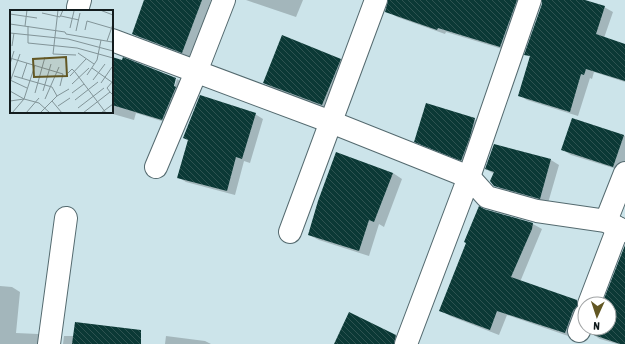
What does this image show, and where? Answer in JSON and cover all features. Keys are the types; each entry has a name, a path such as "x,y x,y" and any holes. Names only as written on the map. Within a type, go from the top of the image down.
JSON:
{"street":[{"path":"78,10 80,0"},
{"path":"156,167 196,72 224,0"},
{"path":"290,232 376,0"},
{"path":"406,344 469,176 530,0"},
{"path":"113,40 331,122 469,176 487,197 537,211 616,226"},
{"path":"592,296 616,226 625,173"},
{"path":"49,344 66,218"}],"building":[{"path":"144,0 202,0 182,53 132,34"},
{"path":"388,0 517,0 500,47 438,28 437,30 385,12"},
{"path":"542,0 585,0 605,6 596,34 625,44 625,81 586,69 584,75 581,74 570,112 518,96 530,56 524,55 542,4"},
{"path":"282,35 341,59 322,105 263,83"},
{"path":"113,57 122,60 123,57 176,78 174,86 176,87 162,120 113,105"},
{"path":"200,95 256,113 242,159 236,157 227,191 177,178 188,140 183,138"},
{"path":"426,103 475,118 461,161 414,142"},
{"path":"572,118 624,135 613,167 561,150"},
{"path":"494,144 551,159 540,199 494,186 490,181 494,172 485,169"},
{"path":"336,152 393,173 374,222 369,220 359,251 308,235 318,201"},
{"path":"479,206 484,209 533,223 532,229 511,277 577,300 577,306 573,311 565,333 497,311 490,330 439,311 466,243 464,242"},
{"path":"625,245 625,344 620,344 597,336 617,336 617,296 605,296"},
{"path":"349,312 396,335 394,344 334,344"},
{"path":"75,322 141,330 141,344 72,344"}]}
